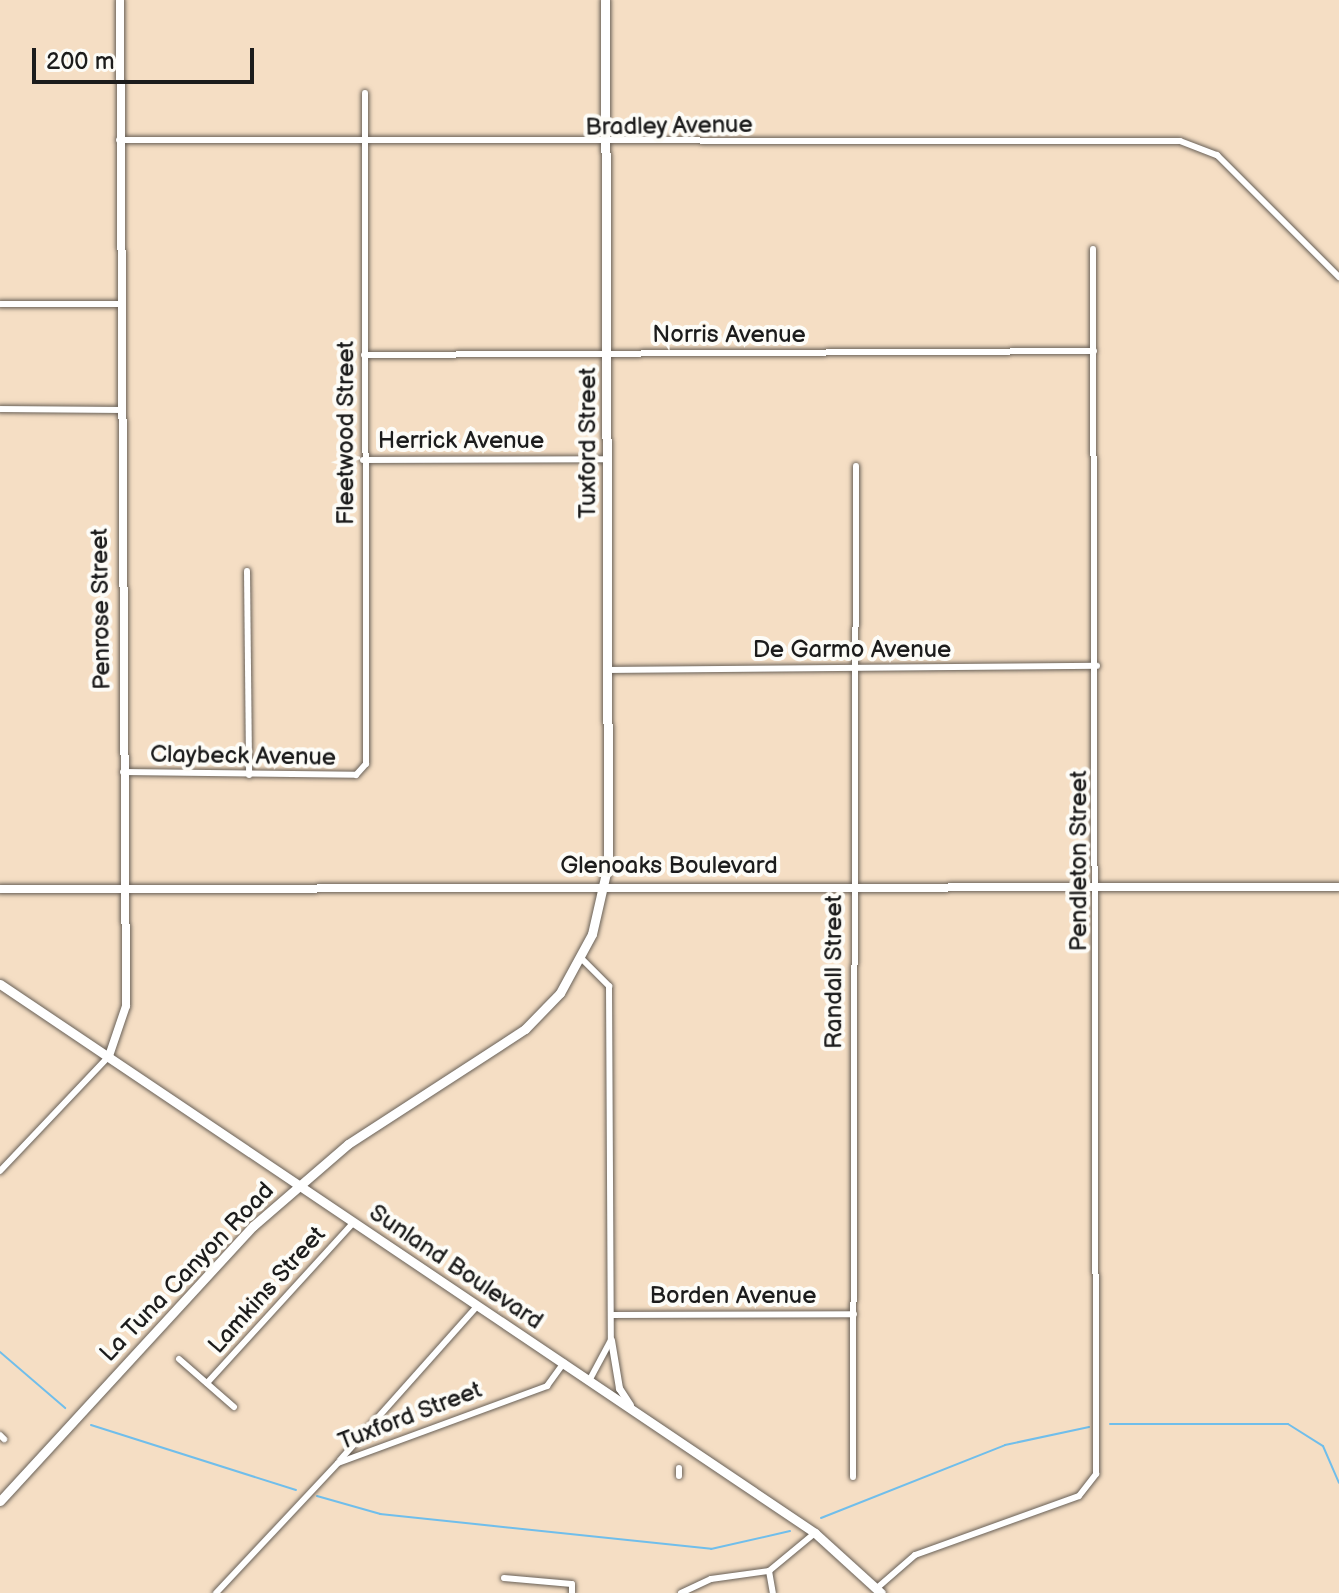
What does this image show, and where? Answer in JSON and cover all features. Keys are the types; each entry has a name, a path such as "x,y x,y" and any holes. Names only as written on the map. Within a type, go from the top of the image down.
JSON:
{"main road":[{"name":"Penrose Street","path":"109,1056 126,1006 120,410 120,0"},
{"name":"Tuxford Street","path":"605,0 608,145 606,886"},
{"name":"Glenoaks Boulevard","path":"0,889 851,884 1339,887"},
{"name":"La Tuna Canyon Road","path":"0,1501 299,1185 367,1130 525,1029 581,958 606,886"},
{"name":"Sunland Boulevard","path":"0,984 815,1533 879,1591"}],"street":[{"name":"Fleetwood Street","path":"362,772 365,93"},
{"name":"Bradley Avenue","path":"119,140 608,145 1180,141 1217,155 1339,277"},
{"name":"Pendleton Street","path":"879,1591 915,1555 1079,1496 1096,1474 1097,666 1093,249"},
{"path":"0,304 120,304"},
{"name":"Norris Avenue","path":"364,355 1094,351"},
{"path":"0,409 120,410"},
{"name":"Herrick Avenue","path":"363,460 607,459"},
{"name":"Randall Street","path":"853,1477 850,668 856,466"},
{"path":"247,571 249,775"},
{"name":"De Garmo Avenue","path":"608,670 1097,666"},
{"name":"Claybeck Avenue","path":"123,772 249,775 362,772"},
{"path":"581,958 609,986 611,1340 619,1388 647,1420"},
{"name":"Penrose Street","path":"0,1171 109,1056"},
{"name":"Lamkins Street","path":"207,1383 354,1222"},
{"path":"338,1463 477,1306"},
{"name":"Borden Avenue","path":"611,1315 854,1314"},
{"path":"589,1381 611,1340"},
{"path":"179,1359 234,1407"},
{"name":"Tuxford Street","path":"216,1593 338,1463 547,1386 564,1363"},
{"path":"681,1593 711,1579 769,1571 815,1533"},
{"path":"769,1571 773,1593"},
{"path":"504,1578 572,1584 572,1593"}],"waterway":[{"path":"0,1352 65,1408"},
{"path":"1110,1424 1288,1424 1323,1446 1339,1483"},
{"path":"91,1425 296,1490"},
{"path":"821,1518 1005,1445 1089,1427"},
{"path":"317,1496 380,1514 711,1549 790,1531"}]}
